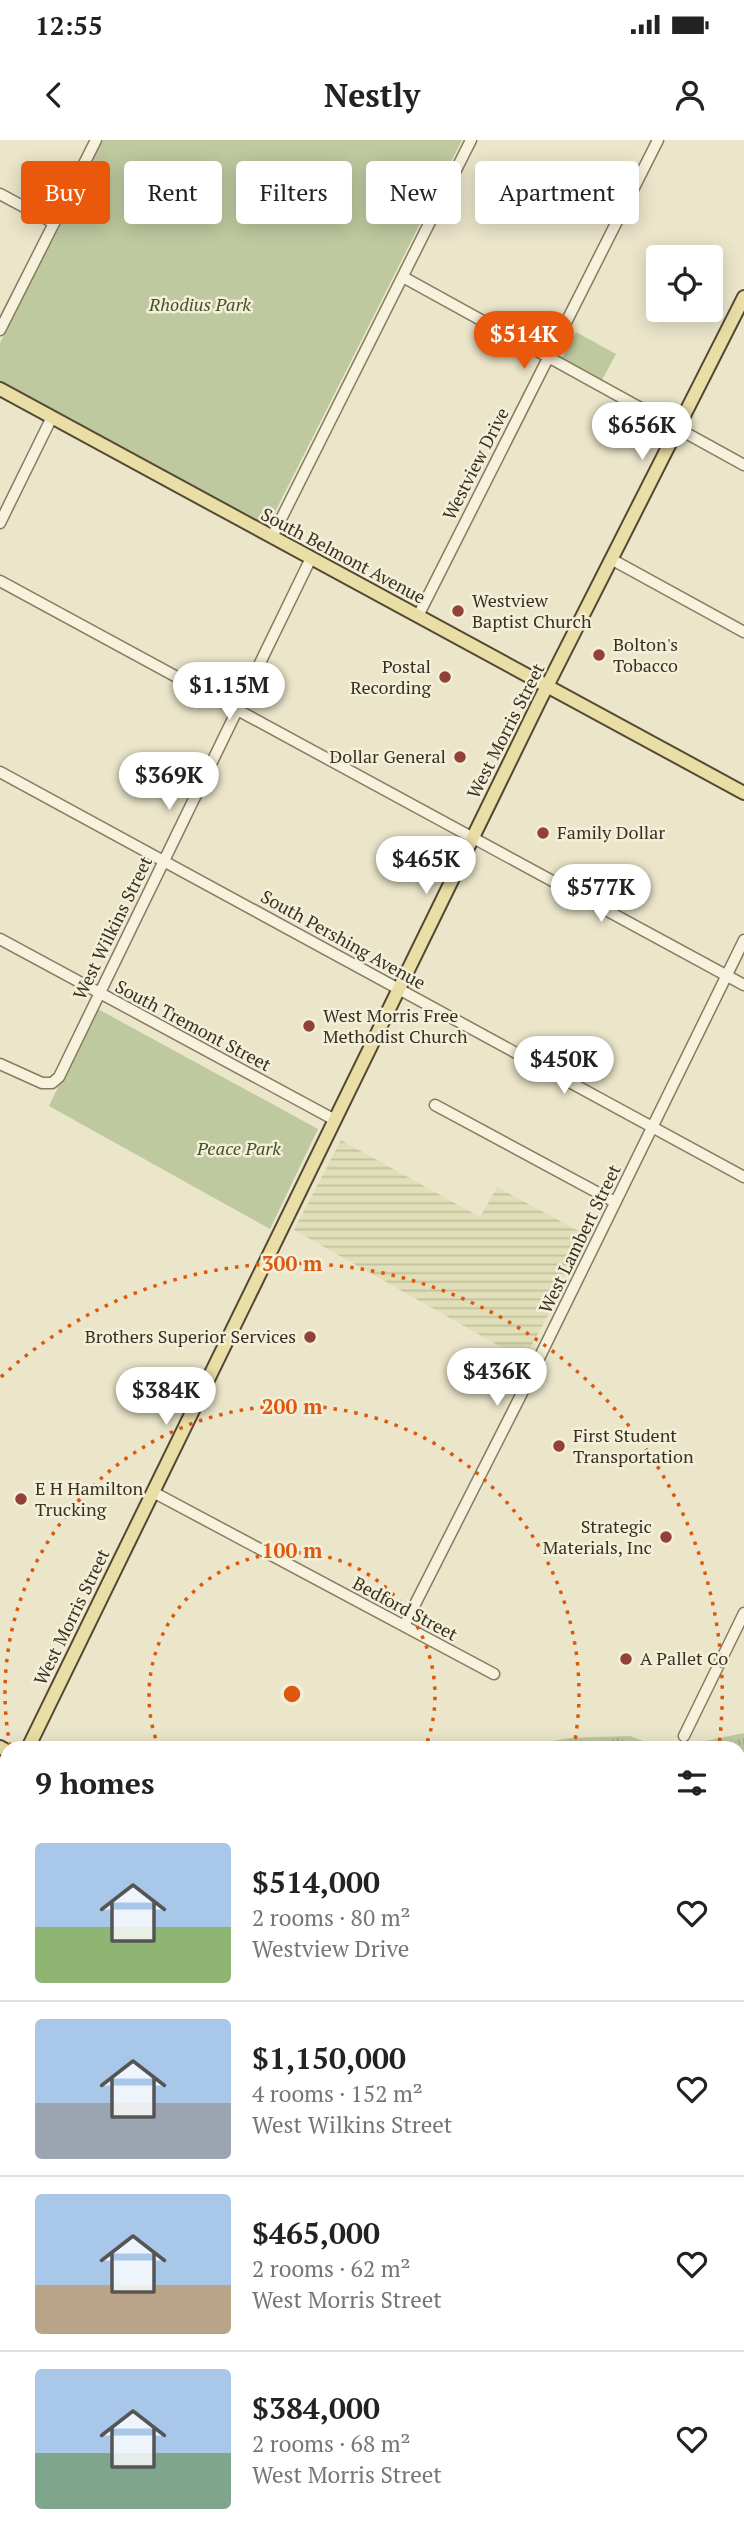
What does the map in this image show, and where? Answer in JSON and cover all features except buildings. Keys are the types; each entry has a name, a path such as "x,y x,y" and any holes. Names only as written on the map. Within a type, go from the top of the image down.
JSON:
{"main road":[{"name":"West Morris Street","path":"31,1741 547,687 743,299"},
{"name":"South Belmont Avenue","path":"0,389 744,793"}],"street":[{"path":"85,161 96,140"},
{"path":"272,537 471,140"},
{"name":"Westview Drive","path":"418,616 658,140"},
{"path":"0,194 21,205"},
{"path":"0,330 53,224"},
{"path":"403,276 744,465"},
{"path":"0,523 52,417"},
{"name":"West Wilkins Street","path":"0,1064 42,1083 52,1083 58,1077 311,558"},
{"path":"611,559 744,632"},
{"path":"0,581 744,985"},
{"name":"South Pershing Avenue","path":"0,772 744,1177"},
{"name":"South Tremont Street","path":"0,939 335,1120"},
{"name":"West Lambert Street","path":"404,1626 468,1503 744,940"},
{"path":"435,1105 615,1202"},
{"name":"Bedford Street","path":"153,1492 494,1674"},
{"path":"684,1736 744,1613"}],"shaded area":[{"path":"341,1140 480,1217 497,1187 590,1237 524,1360 294,1230"}],"green space":[{"name":"Rhodius Park","path":"103,140 462,140 451,161 366,161 366,224 420,224 271,520 261,525 0,383 0,343 60,224 110,224 110,161 92,161"},
{"path":"576,332 616,354 602,380 562,358"},
{"name":"Peace Park","path":"96,1008 318,1129 270,1229 49,1106"},
{"path":"744,1733 744,1741 705,1741"},
{"path":"630,1736 644,1741 553,1741 569,1738"}],"place":[{"name":"Westview Baptist Church","path":"458,611"},
{"name":"Bolton's Tobacco","path":"599,655"},
{"name":"Postal Recording","path":"445,677"},
{"name":"Dollar General","path":"460,757"},
{"name":"Family Dollar","path":"543,833"},
{"name":"West Morris Free Methodist Church","path":"309,1026"},
{"name":"Brothers Superior Services","path":"310,1337"},
{"name":"First Student Transportation","path":"559,1446"},
{"name":"E H Hamilton Trucking","path":"21,1499"},
{"name":"Strategic Materials, Inc","path":"666,1537"},
{"name":"A Pallet Co","path":"626,1659"}]}
